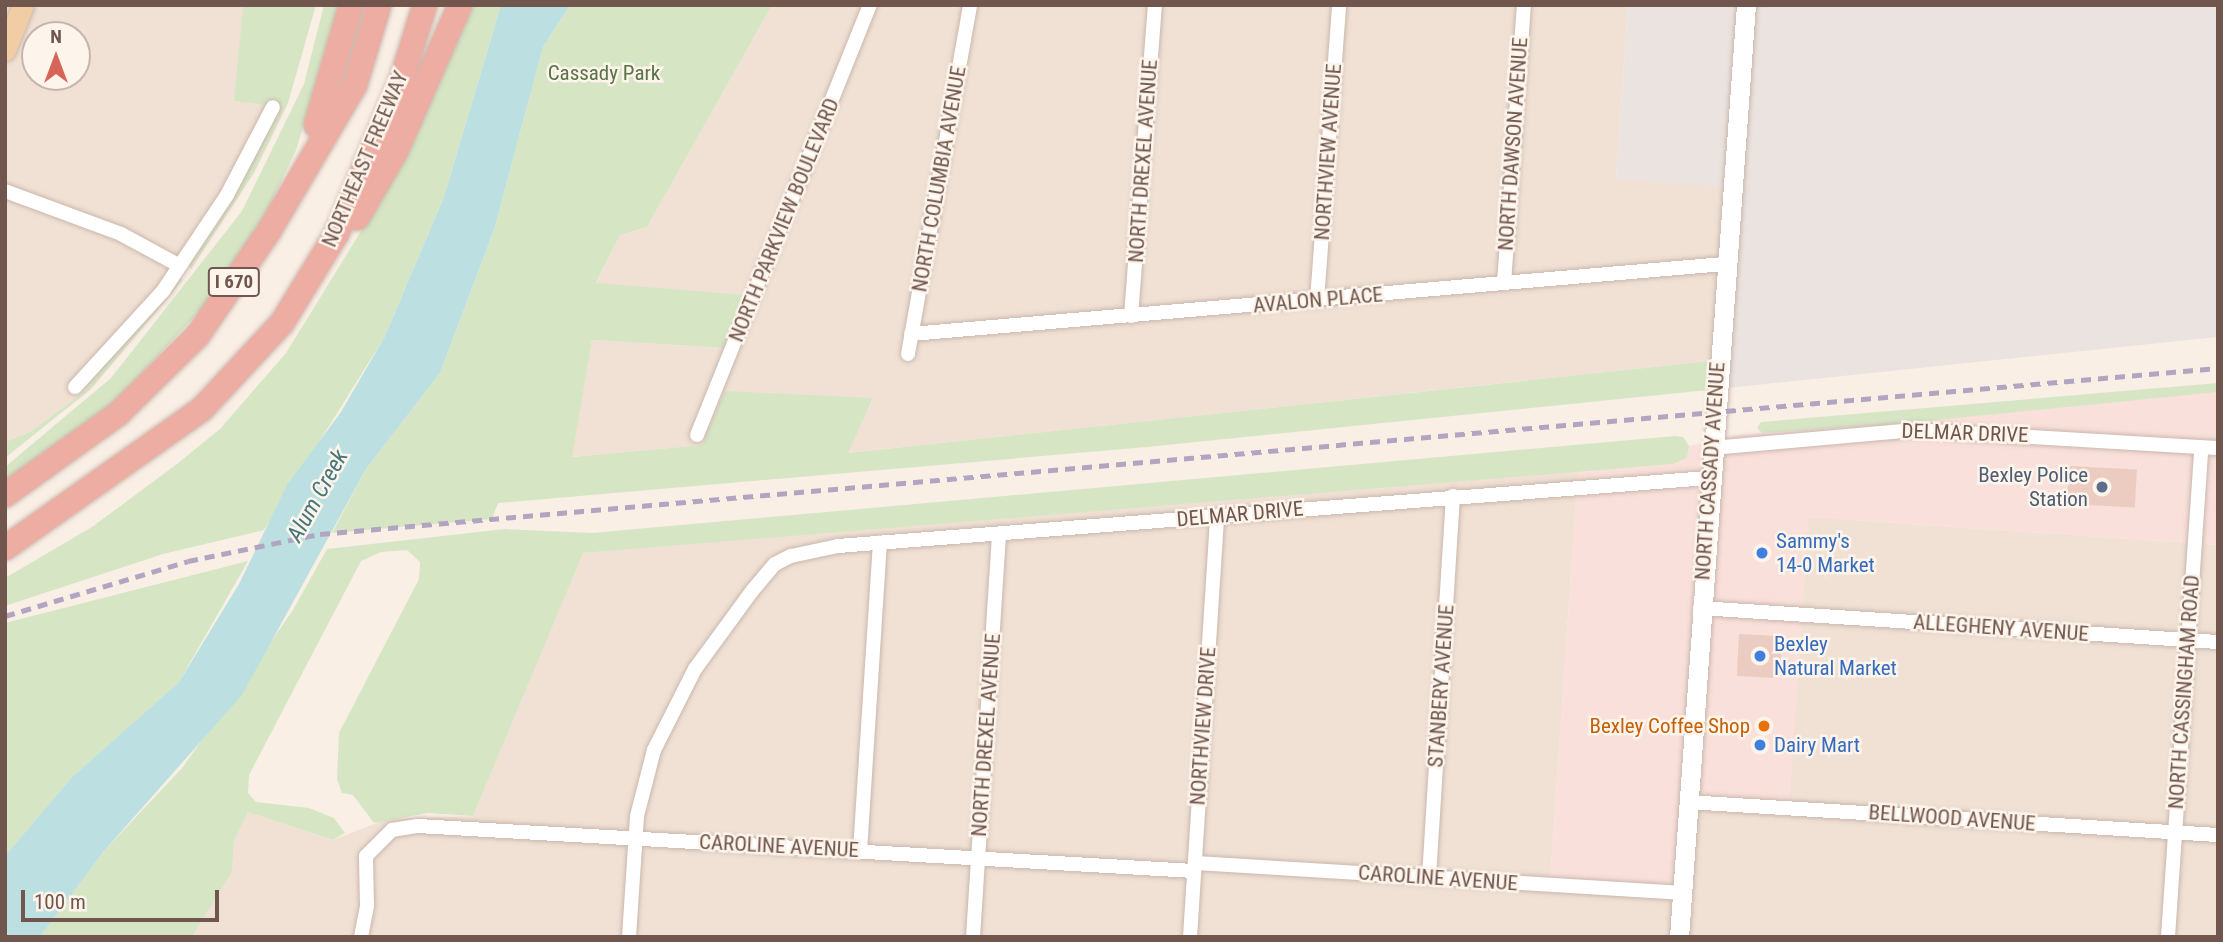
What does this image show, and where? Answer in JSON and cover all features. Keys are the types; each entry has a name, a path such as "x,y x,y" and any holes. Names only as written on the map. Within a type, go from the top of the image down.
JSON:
{"highway":[{"path":"285,201 329,94 351,5"},
{"name":"NORTHEAST FREEWAY","path":"5,495 118,414 198,335 285,201 355,85 379,5"},
{"name":"NORTHEAST FREEWAY","path":"5,548 202,409 292,306 337,233 401,81 425,5"},
{"path":"292,306 348,233 396,151 460,5"}],"main road":[{"path":"5,50 15,16"}],"street":[{"name":"NORTH PARKVIEW BOULEVARD","path":"697,435 870,5"},
{"name":"NORTH COLUMBIA AVENUE","path":"908,354 970,5"},
{"name":"NORTH DREXEL AVENUE","path":"1130,316 1155,5"},
{"name":"NORTHVIEW AVENUE","path":"1317,300 1339,5"},
{"name":"NORTH DAWSON AVENUE","path":"1504,283 1524,5"},
{"name":"NORTH CASSADY AVENUE","path":"1679,937 1708,478 1746,5"},
{"path":"75,387 180,266 227,195 273,107"},
{"path":"5,191 121,234 180,266"},
{"name":"AVALON PLACE","path":"911,334 1725,264"},
{"name":"DELMAR DRIVE","path":"1712,448 1914,429 2218,448"},
{"name":"NORTH CASSINGHAM ROAD","path":"2168,937 2201,447"},
{"name":"DELMAR DRIVE","path":"635,837 643,788 671,710 695,669 775,564 807,552 880,543 1708,478"},
{"name":"STANBERY AVENUE","path":"1429,877 1453,496"},
{"name":"NORTHVIEW DRIVE","path":"1190,937 1217,516"},
{"name":"NORTH DREXEL AVENUE","path":"973,937 999,534"},
{"path":"860,851 880,543"},
{"name":"ALLEGHENY AVENUE","path":"1700,608 2218,642"},
{"name":"BELLWOOD AVENUE","path":"1687,802 2218,835"},
{"name":"CAROLINE AVENUE","path":"361,937 367,905 363,869 371,846 392,830 452,824 860,851 1429,877 1681,893"},
{"path":"629,937 635,837"}],"shaded area":[{"path":"5,5 243,5 235,101 275,105 256,155 146,317 82,393 30,432 5,442"},
{"path":"772,5 1628,5 1616,179 1723,186 1710,361 847,453 873,399 703,445 571,457 592,340 725,348 746,295 596,284 620,235 647,227"},
{"path":"1628,5 2218,5 2218,337 1708,390 1723,187 1616,179"},
{"path":"2218,392 2218,545 1809,517 1789,808 1689,801 1681,891 1550,882 1578,470 1673,464 1687,458 1689,446 1739,435"},
{"path":"1578,470 1550,881 1688,800 1789,808 1808,517 2218,545 2218,937 192,937 232,872 234,841 248,812 333,840 387,819 473,816 582,553"}],"green space":[{"path":"243,5 316,5 288,103 254,173 191,269 187,265 256,155 275,106 234,101"},
{"path":"324,5 340,5 296,150 263,220 210,300 108,409 5,487 5,467 111,378 242,211 304,84"},
{"path":"474,5 501,5 444,197 384,338 264,530 163,554 5,606 5,578 92,527 177,464 220,429 286,353 398,171"},
{"name":"Cassady Park","path":"570,5 772,5 647,227 620,235 596,283 747,295 726,348 592,340 572,457 702,445 725,391 873,398 848,453 1710,361 1708,390 1147,447 498,503 492,519 332,533 366,469 440,373 494,230 543,47"},
{"path":"178,276 183,280 91,389 5,458 5,442 30,432 82,393"},
{"path":"2218,383 2218,392 1895,424 1762,433 1757,428 1761,422"},
{"path":"1683,437 1689,446 1687,458 1673,464 583,553 473,816 427,813 374,823 353,795 342,793 337,779 339,733 419,579 420,562 407,550 381,552 361,561 249,775 248,793 256,802 309,808 334,818 345,833 333,840 248,812 234,841 232,872 192,937 40,937 104,851 183,767 293,610 327,549 505,529 592,533"},
{"path":"248,561 179,682 71,778 5,856 5,623"}],"water":[{"name":"Alum Creek","path":"501,5 570,5 543,47 494,230 440,373 366,469 242,695 104,851 40,937 5,937 5,856 71,778 179,682 239,584 287,485 341,412 384,338 444,197"}],"building":[{"name":"Bexley Police Station","path":"2069,466 2137,470 2135,508 2067,504"},
{"name":"Bexley Natural Market","path":"1739,634 1782,636 1780,678 1737,676"}],"railway":[{"path":"5,616 188,561 320,534 2218,368"}],"place":[{"name":"Bexley Police Station","path":"2102,487"},
{"name":"Sammy's 14-0 Market","path":"1762,553"},
{"name":"Bexley Natural Market","path":"1760,656"},
{"name":"Bexley Coffee Shop","path":"1764,726"},
{"name":"Dairy Mart","path":"1760,745"}]}
